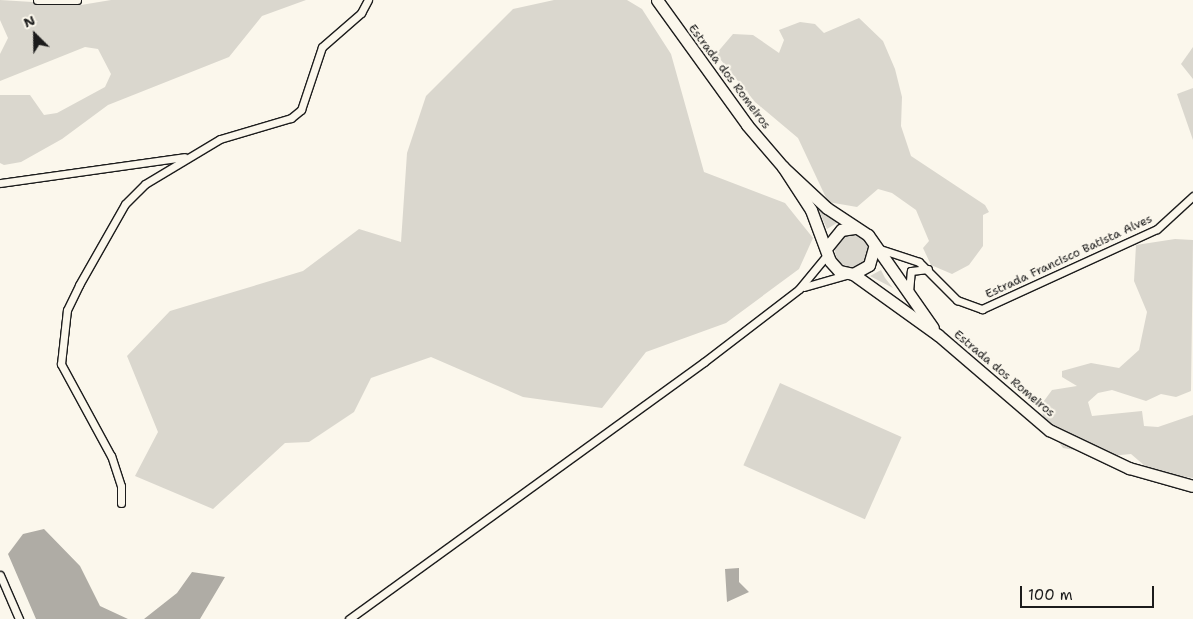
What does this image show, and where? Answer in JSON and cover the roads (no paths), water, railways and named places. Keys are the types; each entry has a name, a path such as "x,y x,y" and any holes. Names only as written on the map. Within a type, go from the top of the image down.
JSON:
{"main road":[{"name":"Estrada dos Romeiros","path":"657,0 718,89 783,168 828,250 834,266 853,274 938,335 1049,430 1129,468 1193,486"},
{"name":"Estrada dos Romeiros","path":"783,168 856,228 868,235 874,247 938,335"},
{"path":"828,250 842,230 856,228"},
{"path":"853,274 869,265 874,247"}],"street":[{"path":"37,0 77,0"},
{"path":"121,503 121,486 111,456 61,364 67,310 124,204 187,156 220,139 291,118 301,110 322,47 361,13 368,0"},
{"path":"0,183 187,156"},
{"name":"Estrada Francisco Batista Alves","path":"874,247 914,259 928,269 966,306 993,306 1157,229 1193,196"},
{"path":"349,619 799,289 828,250"},
{"path":"909,294 909,274 928,269"},
{"path":"799,289 853,274"},
{"path":"0,575 19,619"}]}
